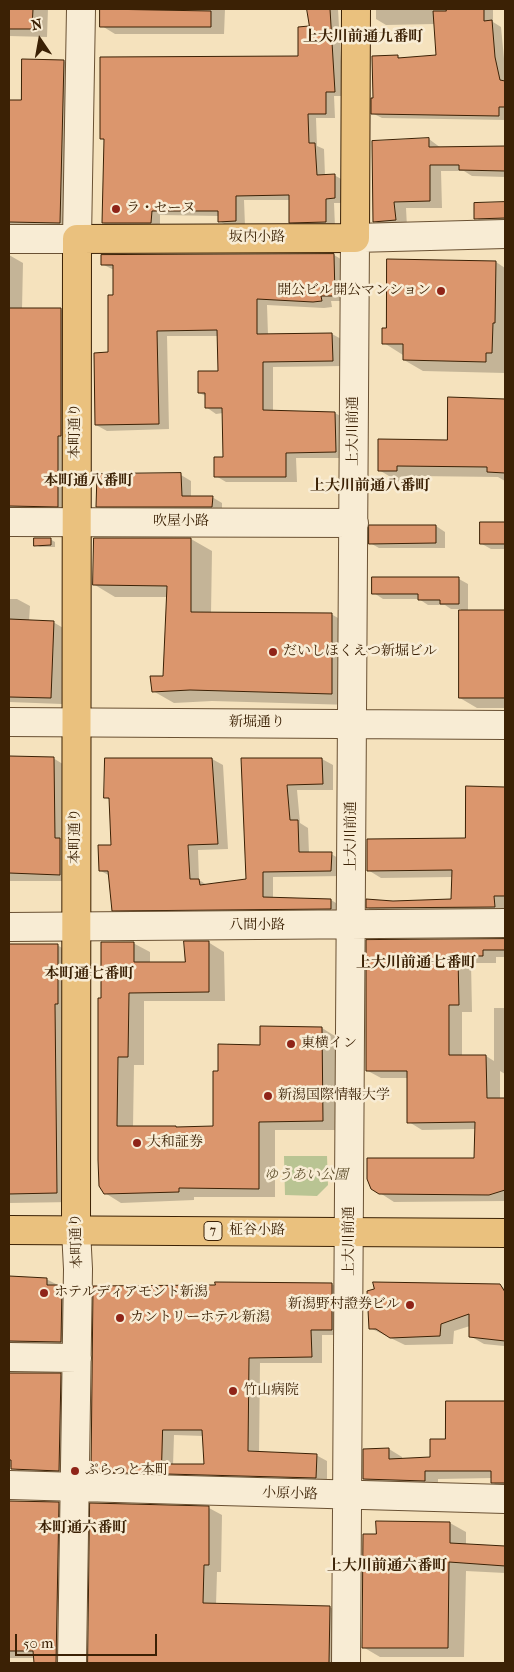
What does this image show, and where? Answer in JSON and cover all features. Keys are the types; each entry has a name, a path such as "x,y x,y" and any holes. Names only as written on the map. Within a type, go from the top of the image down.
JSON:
{"main road":[{"name":"上大川前通","path":"355,238 356,9"},
{"name":"坂内小路","path":"77,239 355,238"},
{"name":"本町通り","path":"76,1230 77,239"},
{"name":"柾谷小路","path":"9,1230 505,1233"}],"street":[{"name":"本町通り","path":"77,239 81,9"},
{"name":"坂内小路","path":"355,238 505,234"},
{"name":"上大川前通","path":"346,1663 355,238"},
{"name":"坂内小路","path":"9,239 77,239"},
{"name":"吹屋小路","path":"9,522 354,523"},
{"name":"新堀通り","path":"9,722 505,725"},
{"name":"八間小路","path":"9,927 352,926 505,923"},
{"name":"本町通り","path":"72,1663 76,1487 78,1270 76,1230"},
{"path":"9,1357 77,1358"},
{"name":"小原小路","path":"9,1485 505,1499"}],"green space":[{"name":"ゆうあい公園","path":"284,1156 327,1156 328,1185 317,1196 285,1195"}],"building":[{"path":"9,9 33,9 32,29 9,29"},
{"path":"100,9 211,11 211,27 100,27"},
{"path":"307,9 330,9 335,92 326,92 326,114 308,114 309,143 315,143 317,175 335,174 335,198 326,199 326,222 289,223 289,195 236,196 236,221 218,222 218,211 152,211 151,223 102,223 104,139 100,139 100,57 298,56 298,27 309,26"},
{"path":"446,9 484,9 484,21 492,20 495,57 500,80 505,81 505,107 499,107 499,116 371,114 371,98 373,98 372,56 398,55 398,58 436,55 433,11 446,11"},
{"path":"22,59 64,60 60,223 9,222 9,100 21,100"},
{"path":"429,138 429,147 505,146 505,171 459,170 459,165 430,165 430,201 394,202 396,220 373,222 372,141"},
{"path":"505,202 505,218 474,219 474,203"},
{"path":"334,254 335,296 321,296 322,301 313,302 257,299 257,334 332,333 333,361 263,362 263,410 335,412 336,452 286,453 286,477 214,477 214,457 223,457 222,408 205,408 205,393 198,393 198,371 218,371 217,330 157,331 159,424 95,425 94,353 108,352 108,295 113,295 113,265 101,265 101,255"},
{"name":"開公ビル開公マンション","path":"387,259 496,261 495,323 493,323 492,353 486,353 486,362 403,360 403,344 382,344 382,328 386,328"},
{"path":"9,308 61,308 61,436 58,436 58,507 9,506"},
{"path":"448,397 505,399 505,473 487,472 487,467 397,466 397,471 378,471 378,439 447,440"},
{"path":"181,473 182,496 213,496 212,507 96,507 97,474"},
{"path":"480,522 505,522 505,544 480,544"},
{"path":"369,525 436,525 436,543 369,544"},
{"path":"34,538 51,538 51,545 34,546"},
{"path":"94,538 191,538 191,612 332,613 332,694 190,690 152,692 150,676 163,676 167,586 93,585"},
{"path":"372,577 459,577 459,604 440,604 440,600 418,600 418,594 372,594"},
{"path":"459,610 505,610 505,698 459,698"},
{"path":"9,619 54,621 51,698 9,697"},
{"path":"9,756 54,757 55,838 60,838 60,875 9,873"},
{"path":"105,758 212,758 218,844 188,845 190,879 199,879 200,885 246,879 241,758 322,758 323,784 287,785 290,820 298,820 299,852 332,852 331,871 263,872 263,897 331,899 331,909 112,911 108,871 99,871 98,845 111,845 109,798 104,798"},
{"path":"466,786 505,787 505,896 494,896 495,907 366,908 366,899 393,901 451,899 452,870 367,871 367,839 465,838"},
{"path":"505,939 505,950 483,950 483,956 458,956 459,1005 449,1005 449,1055 486,1055 487,1098 505,1098 505,1190 489,1195 379,1194 371,1189 367,1179 367,1158 474,1158 475,1122 407,1123 407,1071 366,1071 366,940"},
{"path":"184,941 209,941 209,992 129,993 128,1057 118,1057 117,1126 213,1126 213,1071 218,1071 218,1044 260,1045 260,1026 322,1027 323,1121 259,1122 259,1189 179,1188 179,1192 104,1194 99,1186 98,1160 98,998 101,998 101,942 134,942 134,962 185,962"},
{"path":"9,944 58,944 58,1004 55,1004 57,1193 9,1194"},
{"name":"ホテルディアモント新潟","path":"9,1276 47,1278 47,1285 62,1285 61,1342 9,1341"},
{"path":"215,1282 332,1283 332,1330 311,1330 312,1357 249,1358 248,1451 317,1454 316,1478 91,1472 93,1286 215,1285","holes":["163,1430 202,1430 204,1464 162,1464"]},
{"name":"新潟野村證券ビル","path":"373,1282 500,1284 505,1292 505,1341 469,1337 469,1314 441,1324 440,1336 390,1338 376,1329 369,1329 367,1291 374,1289"},
{"path":"9,1373 61,1373 59,1471 11,1469 11,1460 9,1460"},
{"path":"446,1401 505,1401 505,1483 491,1483 491,1471 425,1471 425,1481 363,1479 363,1449 389,1448 389,1459 430,1457 430,1439 445,1439"},
{"path":"9,1501 59,1502 56,1663 34,1663 33,1651 9,1651"},
{"path":"90,1503 209,1506 209,1565 204,1565 203,1603 330,1606 329,1663 88,1663"},
{"path":"376,1521 450,1522 450,1543 505,1546 505,1566 449,1562 448,1648 362,1648 363,1534 376,1534"}],"place":[{"name":"ラ・セーヌ","path":"116,209"},
{"name":"開公ビル開公マンション","path":"441,291"},
{"name":"だいしほくえつ新堀ビル","path":"273,652"},
{"name":"東横イン","path":"291,1044"},
{"name":"新潟国際情報大学","path":"268,1096"},
{"name":"大和証券","path":"137,1143"},
{"name":"ホテルディアモント新潟","path":"44,1293"},
{"name":"新潟野村證券ビル","path":"410,1305"},
{"name":"カントリーホテル新潟","path":"120,1318"},
{"name":"竹山病院","path":"233,1391"},
{"name":"ぷらっと本町","path":"75,1471"}],"district":[{"name":"上大川前通九番町","path":"363,37"},
{"name":"本町通八番町","path":"88,481"},
{"name":"上大川前通八番町","path":"370,486"},
{"name":"上大川前通七番町","path":"416,963"},
{"name":"本町通七番町","path":"89,974"},
{"name":"本町通六番町","path":"82,1528"},
{"name":"上大川前通六番町","path":"387,1566"}]}
